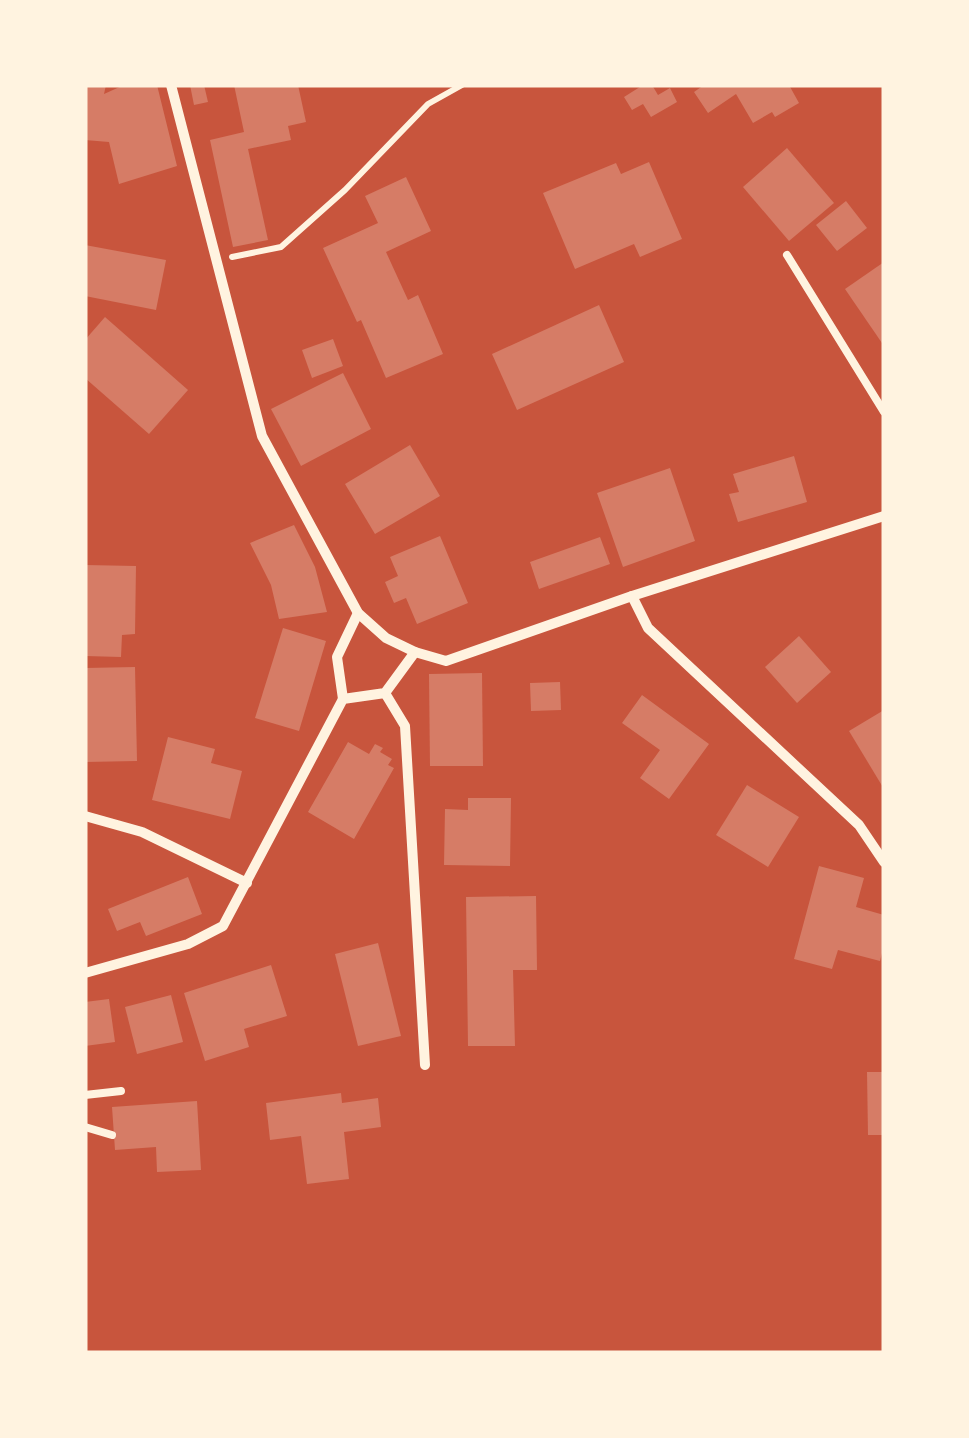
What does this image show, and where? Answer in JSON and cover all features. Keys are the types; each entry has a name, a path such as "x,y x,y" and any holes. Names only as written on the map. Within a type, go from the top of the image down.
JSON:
{"street":[{"path":"171,85 262,436 358,613 386,638 446,661 632,596 884,516"},
{"path":"632,596 648,628 859,825 884,862"},
{"path":"85,973 188,944 223,926 343,699 337,657 358,613"},
{"path":"343,699 384,693 415,652"},
{"path":"384,693 405,726 425,1065"},
{"path":"85,816 142,832 246,883"}],"lane":[{"path":"787,255 884,412"},
{"path":"85,1096 121,1090"},
{"path":"85,1127 112,1135"}],"path":[{"path":"215,261 281,247 345,190 428,104 462,85"}],"building":[{"path":"85,85 106,85 104,94 124,85 157,85 177,166 119,184 109,142 85,140"},
{"path":"190,85 204,85 208,102 194,105"},
{"path":"234,85 298,85 306,122 288,126 291,140 248,149 268,240 233,247 210,140 244,132"},
{"path":"643,85 652,85 658,95 670,88 677,102 651,117 643,104 632,110 624,97"},
{"path":"704,85 789,85 799,103 775,117 772,112 753,123 736,94 708,113 694,92"},
{"path":"787,148 834,203 789,241 743,187"},
{"path":"649,162 682,239 640,257 634,244 575,269 543,193 616,163 621,174"},
{"path":"406,177 431,231 386,252 408,300 418,295 443,354 386,378 323,248 378,223 365,196"},
{"path":"846,201 867,228 837,251 816,225"},
{"path":"85,245 166,260 156,310 85,296"},
{"path":"884,262 884,346 845,289"},
{"path":"599,305 624,362 517,410 492,354"},
{"path":"105,317 188,390 149,434 85,378 85,340"},
{"path":"333,339 343,366 312,378 302,350"},
{"path":"343,373 371,429 301,466 271,409"},
{"path":"410,445 440,496 375,534 345,484"},
{"path":"794,456 807,502 738,522 729,494 739,492 733,474"},
{"path":"670,468 695,541 623,567 597,493"},
{"path":"294,525 315,567 327,612 279,619 271,585 250,543"},
{"path":"440,536 468,603 417,624 406,598 394,603 385,582 398,576 390,557"},
{"path":"600,537 610,564 539,589 530,562"},
{"path":"85,565 136,566 135,634 122,635 121,657 85,656"},
{"path":"283,628 326,641 299,731 255,718"},
{"path":"799,636 831,672 797,703 765,667"},
{"path":"135,667 137,761 85,762 85,668"},
{"path":"482,673 483,766 430,766 429,674"},
{"path":"560,682 561,710 531,711 530,683"},
{"path":"642,695 709,744 669,799 640,778 660,750 622,723"},
{"path":"884,710 884,789 849,731"},
{"path":"168,737 215,749 211,763 242,771 230,819 152,800"},
{"path":"348,742 369,754 375,744 383,748 380,752 392,759 388,765 394,768 354,839 308,812"},
{"path":"747,785 799,817 768,867 716,835"},
{"path":"468,798 511,798 510,866 444,865 445,809 468,810"},
{"path":"819,866 864,878 856,907 884,915 880,961 838,950 832,969 794,959"},
{"path":"188,877 202,914 146,936 140,922 117,931 108,909"},
{"path":"536,896 537,970 513,970 515,1046 468,1046 466,897"},
{"path":"378,943 401,1036 358,1046 335,954"},
{"path":"271,965 287,1016 244,1029 249,1047 205,1061 184,993"},
{"path":"171,995 183,1042 137,1054 125,1007"},
{"path":"109,999 115,1042 85,1046 85,1002"},
{"path":"867,1072 884,1072 884,1135 868,1135"},
{"path":"341,1093 342,1103 378,1098 381,1127 344,1132 349,1179 307,1184 301,1136 270,1140 266,1103"},
{"path":"197,1101 201,1170 157,1172 156,1147 115,1150 112,1107"}]}
